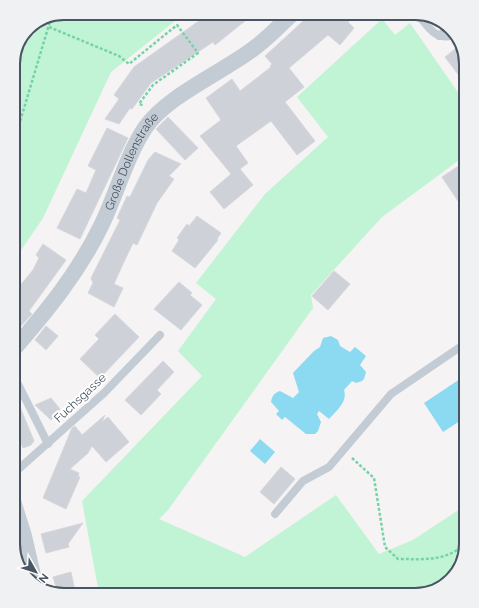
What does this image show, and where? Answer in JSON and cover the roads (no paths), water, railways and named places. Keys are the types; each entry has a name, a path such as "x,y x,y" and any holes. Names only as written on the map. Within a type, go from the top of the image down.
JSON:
{"street":[{"name":"Große Dollenstraße","path":"20,342 57,299 82,261 102,224 132,152 146,127 165,107 257,46 285,20"},
{"path":"20,523 33,575"}],"lane":[{"path":"423,21 432,32 439,36 449,36"},
{"path":"439,36 445,32"},
{"name":"Fuchsgasse","path":"20,468 104,392 160,335"},
{"path":"275,514 303,481 329,467 391,394 459,348"},
{"path":"20,388 48,444"}],"water":[{"path":"331,336 338,340 340,346 350,352 355,347 366,356 360,365 366,372 362,381 356,383 352,381 344,390 345,394 343,402 329,419 319,411 317,414 321,422 318,431 315,434 306,434 285,417 282,420 276,414 279,411 271,400 275,394 280,391 293,398 299,392 293,373 314,351 320,347 323,338"},
{"path":"459,380 459,422 443,432 424,403"},
{"path":"260,439 275,452 265,464 250,451"}]}
